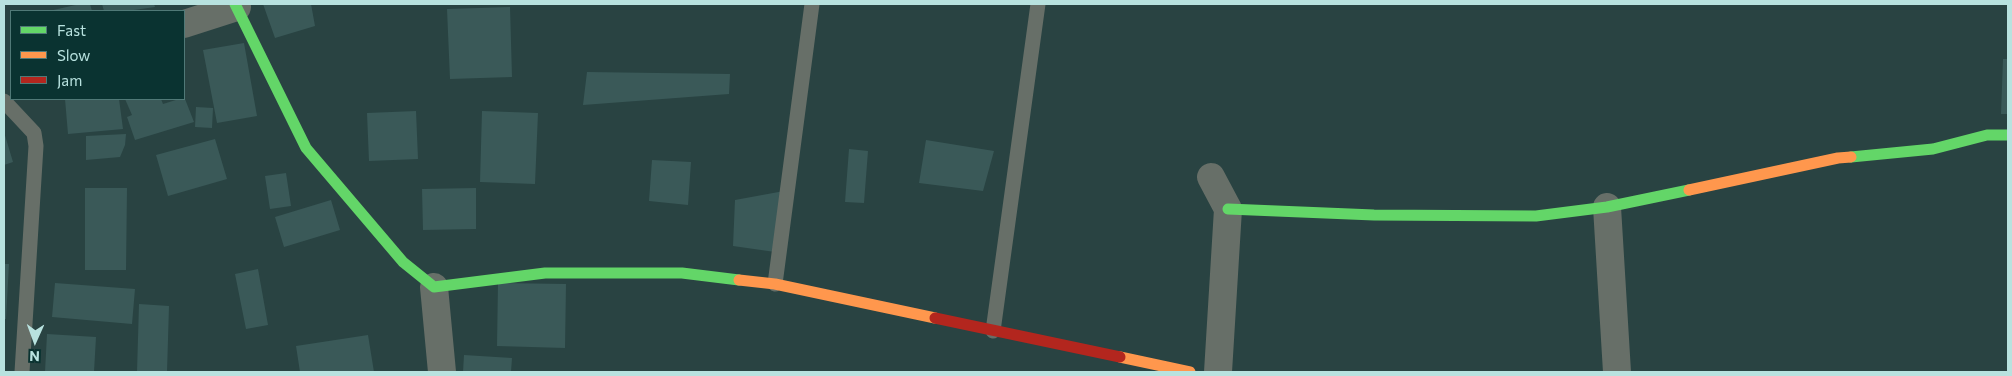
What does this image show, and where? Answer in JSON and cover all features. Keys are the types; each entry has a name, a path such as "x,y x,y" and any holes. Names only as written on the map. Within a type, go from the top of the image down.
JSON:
{"street":[{"path":"185,24 236,5 306,148 403,262 434,287 554,273 682,273 776,284 993,332 1190,372"},
{"path":"1228,209 1374,216 1536,216 1607,207 1838,158 1933,149 1986,135 2008,135"},
{"path":"1211,177 1228,209 1218,372"},
{"path":"1607,207 1617,372"},
{"path":"434,287 442,372"}],"lane":[{"path":"776,284 812,4"},
{"path":"993,332 1038,4"},
{"path":"4,101 34,133 36,146 22,372"}],"building":[{"path":"80,4 90,4 92,10 53,10"},
{"path":"102,4 154,4 155,7 134,10 104,10"},
{"path":"263,4 311,4 315,26 275,38"},
{"path":"510,7 512,77 450,79 447,9"},
{"path":"244,43 257,116 217,123 203,50"},
{"path":"2003,59 2008,59 2008,114 2001,114"},
{"path":"587,72 730,74 729,94 583,105"},
{"path":"185,99 194,122 135,140 127,117 132,115 125,100 161,100 163,104"},
{"path":"65,100 119,100 123,129 68,134"},
{"path":"196,107 213,108 212,128 195,127"},
{"path":"416,111 418,159 369,161 367,113"},
{"path":"482,111 538,113 535,184 480,182"},
{"path":"4,132 13,162 4,165"},
{"path":"126,134 125,145 120,157 86,160 86,136"},
{"path":"215,139 227,179 168,196 156,155"},
{"path":"926,140 994,151 983,191 919,183"},
{"path":"849,149 868,151 864,203 845,202"},
{"path":"652,160 691,162 688,205 649,201"},
{"path":"286,173 291,206 270,209 265,176"},
{"path":"85,188 127,188 126,270 85,270"},
{"path":"476,188 476,229 423,230 422,189"},
{"path":"784,191 775,252 733,246 735,200"},
{"path":"331,200 340,230 284,247 275,217"},
{"path":"4,264 9,264 6,319 4,319"},
{"path":"258,269 268,325 246,329 235,274"},
{"path":"55,283 135,289 132,324 52,317"},
{"path":"498,283 566,284 565,348 497,346"},
{"path":"139,304 169,306 167,372 137,372"},
{"path":"47,334 96,337 94,372 45,372"},
{"path":"368,335 374,372 300,372 296,346"},
{"path":"464,355 512,358 511,372 463,372"}],"traffic: fast":[{"path":"235,4 306,148 403,262 434,287 545,273 682,273 739,280"},
{"path":"1851,157 1933,149 1987,135 2008,135"},
{"path":"1228,209 1374,215 1536,216 1607,207 1689,190"}],"traffic: slow":[{"path":"1689,190 1838,158 1851,157"},
{"path":"739,280 775,284 935,318"},
{"path":"1120,357 1190,372"}],"traffic: jam":[{"path":"935,318 1120,357"}]}
